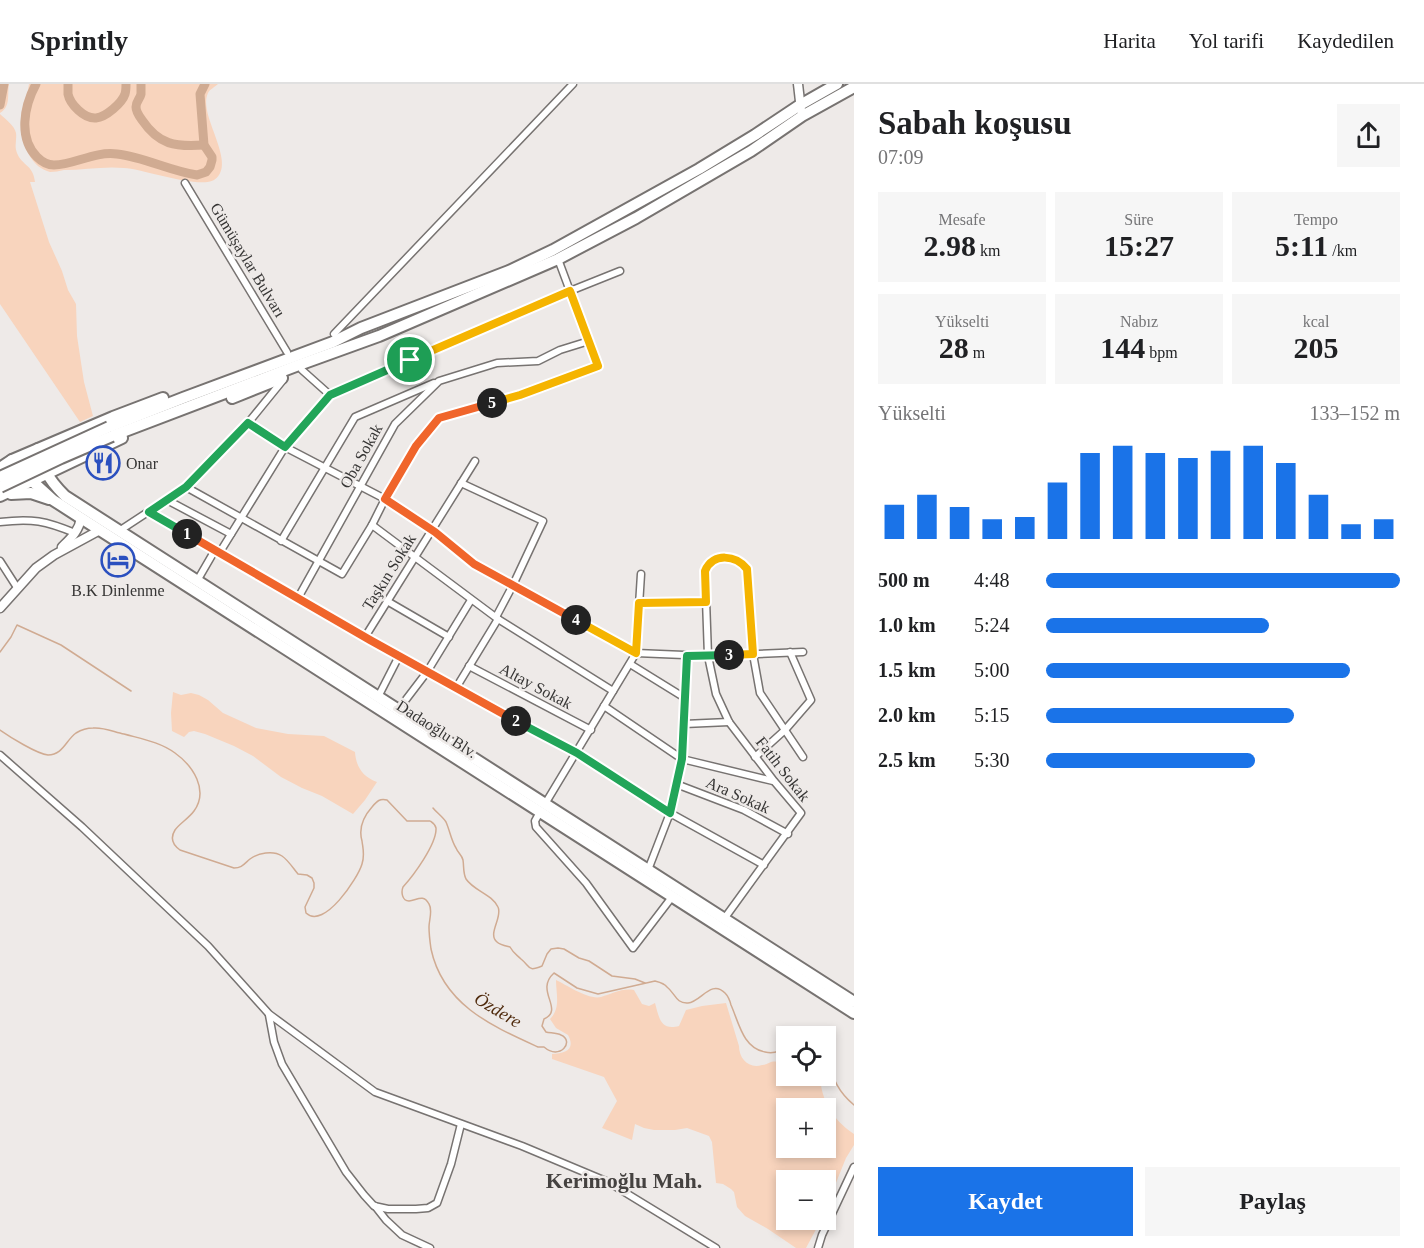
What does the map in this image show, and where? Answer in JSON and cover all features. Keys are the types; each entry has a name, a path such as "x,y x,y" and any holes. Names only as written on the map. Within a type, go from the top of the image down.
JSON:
{"highway":[{"path":"0,477 110,432 379,336 558,259 655,207 751,151 837,84"},
{"path":"1,493 110,432 183,398 333,342 361,328 509,271 553,250 699,169 755,135 854,87"},
{"path":"0,468 12,460 113,417 334,334 361,328"},
{"path":"1,493 115,440 350,352 379,336"},
{"name":"Dadaoğlu Blv.","path":"38,449 47,473 54,485 65,496 398,710 672,897 854,1013"},
{"name":"Dadaoğlu Blv.","path":"12,460 19,472 53,500 543,808 648,870 854,1002"},
{"path":"65,465 61,472 65,496"},
{"path":"1,493 31,493 53,500"}],"main road":[{"path":"798,84 801,111"},
{"path":"54,555 75,533 81,518"},
{"path":"0,608 36,568 54,555 100,530"}],"street":[{"path":"334,334 573,84"},
{"name":"Gümüşaylar Bulvarı","path":"185,183 287,352"},
{"path":"186,487 342,574 416,446 439,418 520,395 598,366 558,259"},
{"path":"197,581 231,534 285,447 330,395 620,271"},
{"name":"Oba Sokak","path":"298,598 394,424 439,381 497,363 538,362 560,350 589,341"},
{"path":"302,370 330,395"},
{"path":"119,531 186,487 248,423 286,377"},
{"path":"281,541 356,417 439,381"},
{"path":"248,423 285,447 385,499 432,530 474,564 636,653 708,656 803,652"},
{"name":"Taşkın Sokak","path":"365,637 475,461"},
{"path":"456,688 497,618 543,521 461,483"},
{"path":"167,500 231,534"},
{"path":"149,512 427,672 577,753 670,813 764,865"},
{"path":"0,522 22,519 50,523 75,533"},
{"path":"372,525 497,618 612,691"},
{"name":"Fatih Sokak","path":"724,919 788,834 801,813 729,722 716,694 708,656 705,571 709,563 730,557 747,569 753,654"},
{"path":"0,561 18,589"},
{"path":"641,574 636,653 535,821 536,827 586,883 633,948 672,897"},
{"path":"398,710 427,672 471,600"},
{"path":"387,601 448,637"},
{"path":"639,603 706,602"},
{"path":"755,757 785,730 811,700 790,652"},
{"path":"753,654 760,693 803,757"},
{"path":"378,697 399,656"},
{"path":"648,870 670,813 682,759 687,656"},
{"path":"630,664 685,698"},
{"name":"Altay Sokak","path":"469,666 591,730"},
{"path":"604,706 682,759 774,781"},
{"path":"684,724 729,722"},
{"path":"0,755 208,946 269,1014 375,1092 522,1146 608,1182 716,1248"},
{"name":"Ara Sokak","path":"676,784 744,810 788,834"},
{"path":"269,1014 274,1042 282,1064 346,1172 363,1195 402,1235 430,1248"},
{"path":"374,1206 388,1209 416,1209 428,1208 437,1203 451,1164 460,1124"},
{"path":"818,1248 854,1167"}],"shaded area":[{"path":"0,84 9,84 7,104 0,113"},
{"path":"29,84 218,84 208,93 206,102 220,151 222,163 220,173 214,180 196,182 124,168 50,172 38,166 33,160 22,133 22,111"},
{"path":"0,114 15,130 17,153 34,176 35,182 30,182 49,242 76,304 77,336 84,382 93,416 80,422 0,304"},
{"path":"173,692 181,695 191,693 199,695 223,713 256,728 288,734 324,736 355,752 361,771 377,782 353,814 322,796 281,777 253,756 234,746 194,731 184,737 172,731"},
{"path":"556,980 584,994 596,997 634,990 642,1004 649,1006 655,1003 661,1022 673,1027 679,1026 686,1010 726,1003 739,1051 746,1062 757,1066 776,1062 776,1086 821,1086 825,1098 776,1098 776,1158 836,1158 836,1118 854,1134 854,1145 836,1183 836,1170 776,1170 776,1230 816,1230 806,1248 796,1248 745,1216 737,1207 734,1192 723,1184 716,1183 712,1142 709,1136 687,1128 654,1130 635,1124 632,1140 602,1128 617,1101 604,1077 552,1059 552,1054 565,1052 571,1044 568,1035 556,1028 550,1019 556,1010"}],"waterway":[{"path":"0,105 4,84"},
{"path":"36,84 28,102 25,131 31,149 45,163 62,164 100,154 117,154 197,175 206,172 212,160 204,145 200,94 205,84"},
{"path":"68,84 69,98 82,113 91,118 100,117 113,109 125,94 126,84"},
{"path":"141,84 137,111 155,135 176,145 204,145"},
{"path":"0,652 17,625 61,645 131,691"},
{"name":"Özdere","path":"0,730 17,741 48,755 61,750 76,733 91,728 105,729 144,739 169,749 182,758 193,772 200,795 194,811 173,833 176,846 180,850 234,868 261,854 274,853 282,856 298,874 312,878 314,888 305,907 306,913 313,916 331,909 354,880 364,855 361,836 362,822 377,802 382,799 387,800 407,821 430,821 436,828 433,842 418,868 403,887 403,898 407,901 422,898 430,906 431,949 446,985 458,999 487,1022 538,1047 555,1052 560,1051 566,1045 565,1038 559,1034 546,1032 542,1026 544,1019 550,1015 552,1010 547,986 554,973 577,988 598,994 655,981 670,989 678,1000 684,1003 693,1002 711,990 720,989 728,997 743,1034 752,1046 765,1052 776,1052"},
{"path":"433,808 446,822 454,845 462,858 466,879 492,899 498,907 499,916 494,930 494,939 497,942 510,947 531,969 542,966 551,949 558,948 589,961 612,976 635,979 645,983"},
{"name":"Özdere","path":"836,1083 842,1093 854,1105"}],"place":[{"name":"Onar","path":"103,463"},
{"name":"B.K Dinlenme","path":"118,560"}],"district":[{"name":"Kerimoğlu Mah.","path":"624,1180"}],"route":[{"path":"570,291 598,366 520,395 439,418 416,446 385,499 435,532 474,564 636,653 639,603 706,602 705,571 709,563 730,557 740,561 747,569 753,654 687,656 682,759 670,813 577,753 370,640 149,512 186,487 248,423 285,447 330,395 410,360 570,291"}]}
